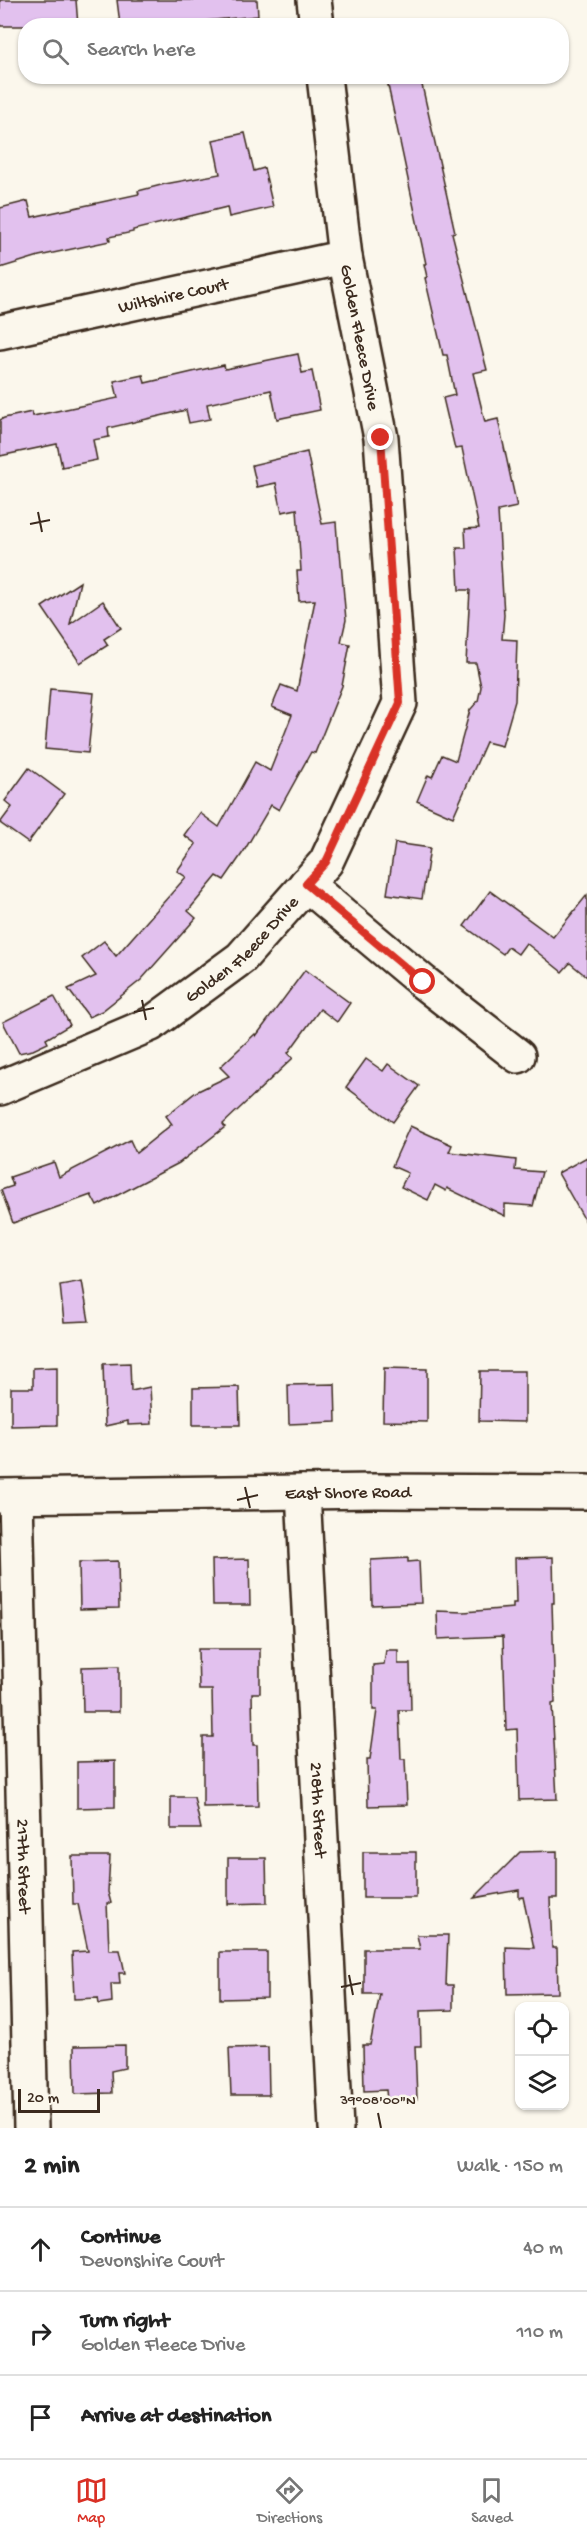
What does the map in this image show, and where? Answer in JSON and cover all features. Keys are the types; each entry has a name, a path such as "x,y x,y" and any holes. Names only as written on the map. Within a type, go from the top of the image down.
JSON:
{"street":[{"path":"314,0 316,18"},
{"name":"Golden Fleece Drive","path":"0,1088 151,1024 241,958 326,862 400,703 381,438 345,257 325,84"},
{"name":"Wiltshire Court","path":"0,332 345,257"},
{"path":"306,884 423,982 518,1056"},
{"name":"East Shore Road","path":"8,1496 303,1492 587,1492"},
{"name":"218th Street","path":"303,1492 336,2128"},
{"name":"217th Street","path":"8,1496 31,2128"}],"building":[{"path":"0,0 76,0 77,18 18,18 18,26 0,26"},
{"path":"117,0 257,0 258,16 119,18"},
{"path":"388,84 422,84 455,232 452,233 487,370 473,373 485,422 498,419 517,507 498,511 504,615 502,639 517,640 515,701 502,746 486,742 453,817 417,801 428,775 432,777 442,755 456,761 470,710 478,701 481,687 476,663 466,663 470,590 459,590 457,548 466,548 465,529 479,528 462,448 455,449 443,398 455,395 447,355 443,355 425,278 427,277 424,264 426,264"},
{"path":"245,133 254,171 264,168 273,207 229,217 227,207 133,230 133,232 109,237 110,241 39,256 0,268 0,208 28,201 32,217 139,194 138,191 165,184 220,174 213,140"},
{"path":"298,354 302,373 312,371 320,410 277,419 271,390 207,404 210,419 189,423 186,410 108,428 109,437 93,440 97,460 62,467 57,444 0,456 0,420 4,418 32,412 33,416 118,398 114,381 143,375 145,383 224,365 225,369"},
{"path":"307,452 322,524 336,522 346,620 341,642 350,644 342,686 315,753 311,752 279,810 271,805 224,880 217,876 188,911 196,918 141,980 102,1011 89,1017 68,989 96,976 82,958 104,941 116,956 186,877 177,871 196,844 184,835 200,813 219,827 255,762 270,771 292,715 272,707 281,685 297,691 315,600 299,601 297,571 301,571 297,509 282,512 276,483 257,487 252,465"},
{"path":"80,582 70,624 103,601 121,628 104,639 108,645 80,663 42,607"},
{"path":"50,689 94,693 88,753 45,749"},
{"path":"29,768 64,794 28,843 0,823 12,807 5,801"},
{"path":"395,843 430,848 422,899 387,894"},
{"path":"490,891 553,937 587,895 587,977 570,963 562,972 526,943 518,954 508,947 503,954 464,926"},
{"path":"305,970 350,1003 337,1022 320,1009 288,1053 293,1058 223,1124 225,1127 179,1163 97,1206 91,1195 13,1223 1,1190 13,1186 10,1177 54,1162 59,1177 130,1140 136,1153 172,1124 166,1116 196,1092 229,1076 220,1067 255,1034 256,1036"},
{"path":"54,996 70,1025 46,1039 48,1043 19,1053 3,1022"},
{"path":"366,1059 383,1071 388,1064 419,1086 393,1122 346,1087"},
{"path":"410,1126 452,1145 449,1152 516,1160 515,1170 542,1172 533,1206 505,1204 505,1216 447,1188 446,1191 435,1185 428,1200 401,1187 408,1173 392,1166"},
{"path":"587,1157 587,1224 558,1173"},
{"path":"82,1281 89,1321 64,1322 60,1285"},
{"path":"130,1363 131,1391 150,1387 152,1424 128,1425 128,1421 105,1426 103,1364"},
{"path":"57,1367 57,1425 11,1426 11,1388 33,1388 33,1368"},
{"path":"384,1368 427,1369 427,1422 383,1421"},
{"path":"480,1371 525,1371 525,1422 479,1421"},
{"path":"335,1384 336,1422 289,1424 288,1385"},
{"path":"239,1387 240,1425 193,1425 193,1388"},
{"path":"553,1557 555,1703 552,1704 557,1799 519,1800 517,1729 506,1730 503,1636 438,1639 437,1611 464,1612 513,1608 513,1603 516,1603 515,1558"},
{"path":"408,1558 408,1562 419,1561 421,1603 372,1605 371,1560"},
{"path":"249,1559 250,1605 213,1605 212,1560"},
{"path":"118,1561 119,1608 80,1609 79,1562"},
{"path":"198,1649 260,1649 260,1693 252,1693 253,1745 257,1745 258,1806 203,1807 203,1737 213,1737 212,1690 199,1690"},
{"path":"386,1650 398,1650 398,1664 410,1664 411,1710 399,1710 401,1759 405,1759 407,1805 368,1806 367,1759 370,1759 377,1710 373,1710 373,1665 384,1664"},
{"path":"119,1666 119,1712 83,1712 82,1667"},
{"path":"115,1761 115,1807 77,1808 77,1762"},
{"path":"171,1797 194,1797 201,1829 171,1829"},
{"path":"557,1851 557,1898 550,1898 552,1948 557,1948 558,1993 507,1994 506,1947 534,1948 523,1897 519,1898 519,1890 474,1898 520,1852"},
{"path":"363,1852 416,1852 416,1898 363,1898"},
{"path":"72,1856 110,1856 108,1892 111,1903 107,1903 109,1950 120,1950 125,1973 119,1973 120,1984 111,1984 112,2002 99,2004 98,1998 74,1999 72,1952 88,1951 78,1904 73,1904"},
{"path":"228,1858 266,1858 267,1903 228,1904"},
{"path":"417,1935 448,1935 446,1985 453,1985 453,2010 420,2011 421,2046 415,2046 417,2099 387,2100 386,2090 364,2091 363,2045 370,2045 380,1994 364,1994 364,1949 420,1949"},
{"path":"220,1952 267,1952 267,1998 220,1999"},
{"path":"125,2045 125,2068 111,2071 112,2093 75,2094 74,2046"},
{"path":"268,2047 269,2095 231,2095 229,2048"}],"route":[{"path":"381,438 400,703 326,862 306,884 423,982"}]}
